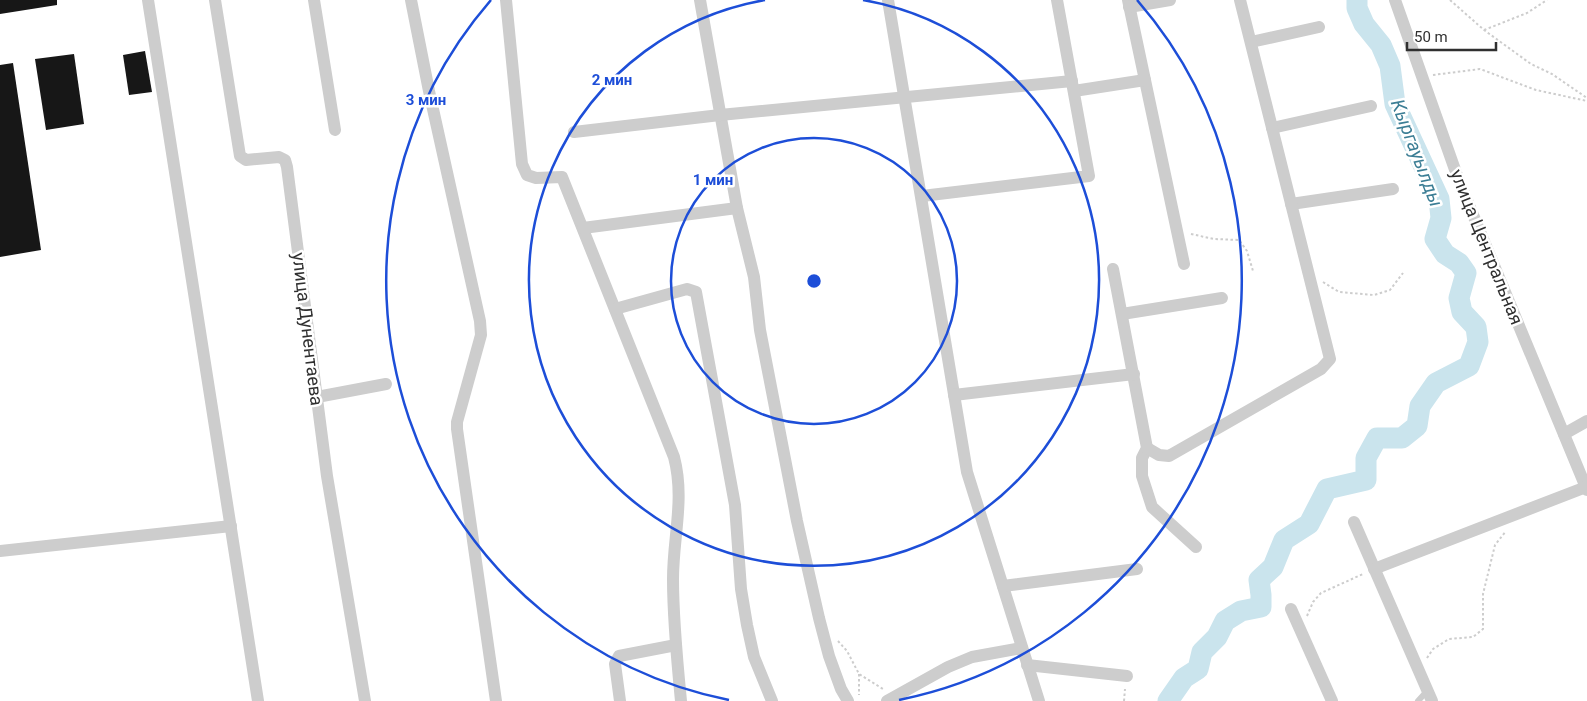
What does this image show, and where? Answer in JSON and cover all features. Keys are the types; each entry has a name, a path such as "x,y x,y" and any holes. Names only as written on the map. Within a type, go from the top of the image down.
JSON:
{"street":[{"path":"148,0 258,701"},
{"name":"улица Дунентаева","path":"215,0 240,156 246,160 279,157 285,160 287,167 328,476 365,701"},
{"path":"314,0 335,130"},
{"path":"411,0 429,91 480,321 481,335 457,422 457,429 496,701"},
{"path":"506,0 522,164 527,175 536,178 562,178 674,457 678,472 680,498 673,577 681,701"},
{"path":"700,0 737,208 754,277 760,330 801,541 829,656 841,689 848,701"},
{"path":"888,0 967,472 1039,701"},
{"path":"922,196 1089,176 1057,0"},
{"path":"1170,0 1128,4 1184,264"},
{"path":"1147,448 1159,455 1169,456 1321,369 1330,359 1240,0"},
{"name":"улица Центральная","path":"1395,0 1459,181 1586,488"},
{"path":"1251,42 1319,27"},
{"path":"574,132 720,114 904,96 1145,80"},
{"path":"1272,128 1371,106"},
{"path":"1291,204 1393,189"},
{"path":"583,228 737,208"},
{"path":"1113,269 1147,448 1142,458 1142,476 1152,507 1196,547"},
{"path":"615,309 688,289 696,292 735,506 741,589 747,624 754,657 772,701"},
{"path":"1122,314 1222,298"},
{"path":"954,396 1134,374"},
{"path":"317,397 386,384"},
{"path":"1564,434 1587,421"},
{"path":"1374,569 1586,488"},
{"path":"1354,522 1430,696"},
{"path":"0,551 231,526"},
{"path":"1003,586 1138,569"},
{"path":"1291,610 1332,701"},
{"path":"620,701 615,664 619,656 676,645"},
{"path":"887,701 948,667 972,657 1022,648"},
{"path":"1027,665 1127,676"}],"lane":[{"path":"1418,701 1430,696"}],"path":[{"path":"1450,0 1484,30 1531,64 1552,74 1587,99"},
{"path":"1484,30 1527,13 1547,0"},
{"path":"1421,77 1480,69 1536,90 1587,99"},
{"path":"1176,226 1195,236 1239,240 1247,251 1253,271"},
{"path":"1309,272 1339,292 1374,295 1390,290 1403,273"},
{"path":"1418,670 1433,649 1448,639 1473,636 1483,629 1483,594 1495,545 1522,512"},
{"path":"1300,630 1313,602 1321,593 1374,569"},
{"path":"836,638 847,651 859,674 860,701"},
{"path":"859,674 880,688 904,692"}],"building":[{"path":"0,0 57,0 57,5 0,14"},
{"path":"145,51 152,92 129,95 123,55"},
{"path":"74,54 84,124 46,130 35,59"},
{"path":"13,63 41,250 0,257 0,65"}],"waterway":[{"name":"Кыргауылды","path":"1168,701 1184,678 1198,669 1202,652 1217,637 1225,621 1241,611 1261,607 1259,580 1273,567 1284,540 1309,524 1327,489 1366,480 1366,458 1377,438 1402,438 1417,426 1420,406 1436,383 1469,366 1478,342 1476,327 1462,312 1459,298 1466,273 1459,263 1445,254 1435,239 1441,218 1439,199 1395,104 1390,66 1381,45 1364,24 1357,8 1357,0"}]}
